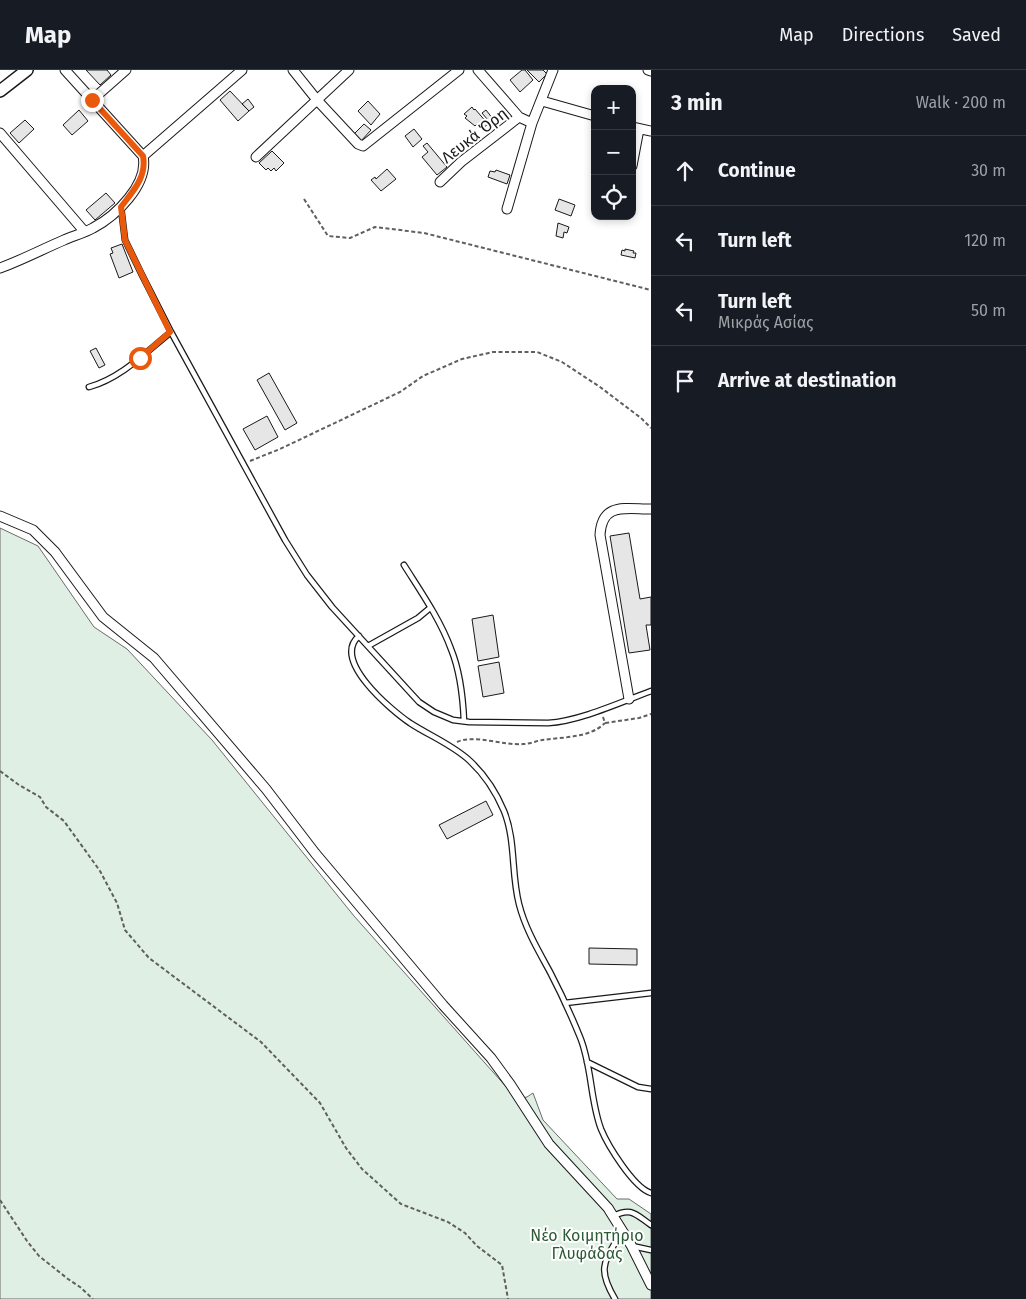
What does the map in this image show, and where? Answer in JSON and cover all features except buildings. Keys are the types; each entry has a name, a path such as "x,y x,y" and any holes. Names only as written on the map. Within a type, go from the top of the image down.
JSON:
{"street":[{"path":"0,91 27,70"},
{"path":"0,256 3,266 93,228 121,207 137,187 143,174 145,164 143,156 65,70"},
{"path":"92,100 126,70"},
{"path":"143,156 242,70"},
{"path":"293,70 317,100 358,144 363,146 459,70"},
{"path":"256,157 349,70"},
{"path":"478,70 519,117"},
{"name":"Λευκά Όρη","path":"440,182 460,162 519,117 532,122 553,70"},
{"path":"542,101 591,115"},
{"path":"507,209 532,122"},
{"path":"636,128 651,131"},
{"path":"0,133 84,231"},
{"path":"629,699 600,535 600,525 608,512 615,509 651,509"},
{"path":"0,516 34,530 55,552 103,617 154,658 266,789 315,853 443,1005 491,1058 549,1144 608,1208 631,1245 651,1284"}],"lane":[{"path":"121,207 125,240 170,332 307,575 332,607 418,702 452,720 528,724 556,722 651,691"},
{"path":"89,387 103,383 123,371 170,332"},
{"path":"404,565 442,628 452,651 462,696 464,721"},
{"path":"368,646 418,618 430,608"},
{"path":"359,636 351,646 351,655 354,667 364,680 410,723 450,746 470,761 484,776 497,797 510,830 515,885 525,922 565,1002 581,1040 601,1129 622,1165 642,1188 651,1194"},
{"path":"565,1002 651,994"},
{"path":"587,1062 638,1087 651,1089"},
{"path":"613,1216 622,1212 632,1211 651,1225"},
{"path":"615,1299 605,1279 604,1267 605,1260 622,1231"},
{"path":"631,1245 651,1250"}],"path":[{"path":"304,199 328,236 350,238 375,227 424,233 651,290"},
{"path":"243,464 280,449 400,392 423,376 462,358 493,352 537,352 562,362 600,387 641,418 651,428"},
{"path":"600,709 605,723"},
{"path":"450,746 461,740 523,744 590,733 605,723 639,718 651,714"},
{"path":"0,771 40,797 46,807 64,821 104,879 117,903 125,930 148,958 261,1042 320,1103 346,1148 362,1169 387,1192 402,1204 448,1222 465,1233 477,1246 502,1265 508,1299"},
{"path":"0,1200 39,1256 93,1299"}],"green space":[{"name":"Νέο Κοιμητήριο Γλυφάδας","path":"0,528 38,546 94,627 127,649 212,740 354,916 517,1099 527,1097 533,1093 543,1120 617,1199 629,1199 651,1214 651,1299 0,1299"}],"route":[{"path":"92,100 143,156 145,164 137,187 121,207 125,240 170,332 140,358"}]}
